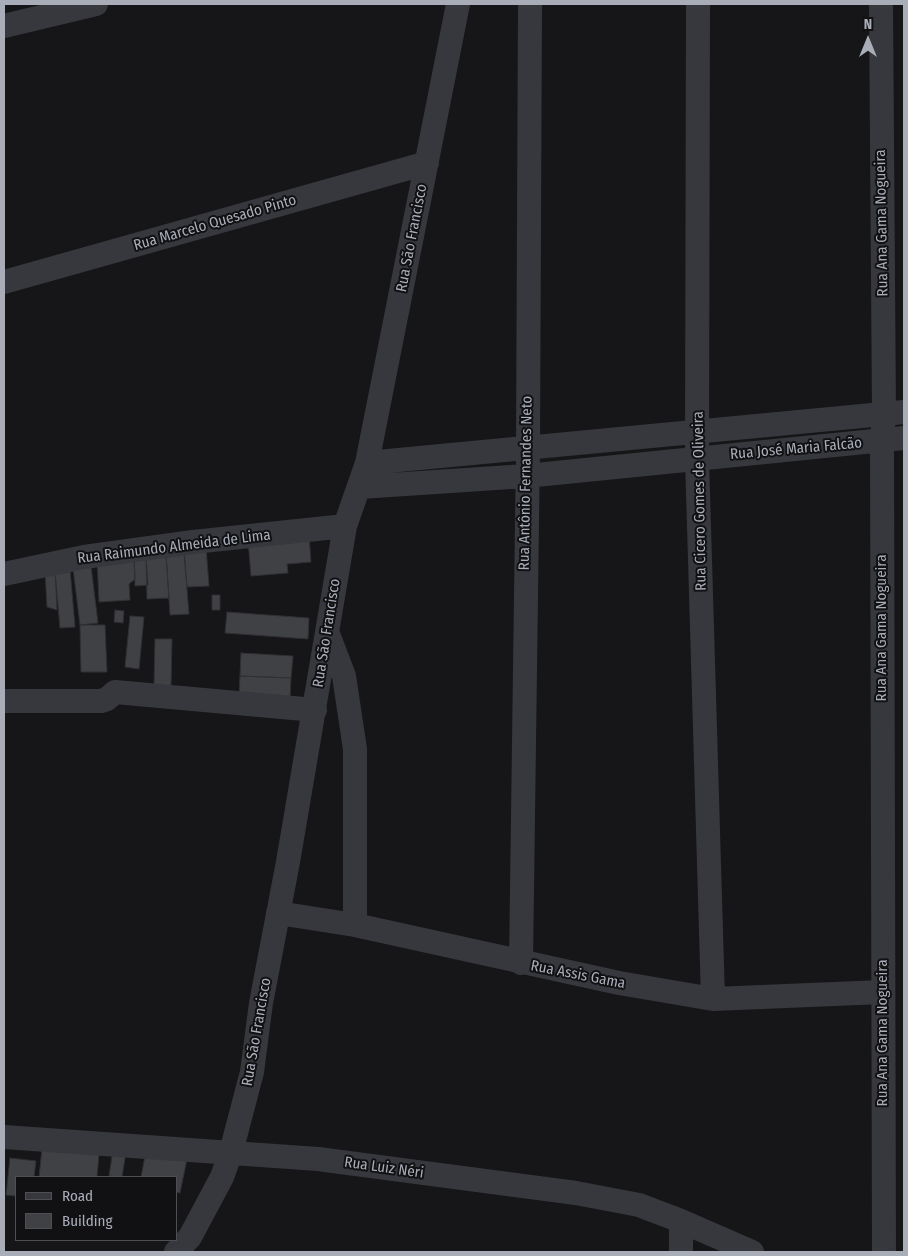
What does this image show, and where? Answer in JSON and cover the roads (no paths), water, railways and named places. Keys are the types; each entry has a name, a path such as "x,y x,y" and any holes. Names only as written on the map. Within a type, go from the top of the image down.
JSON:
{"street":[{"path":"4,26 96,4"},
{"name":"Rua São Francisco","path":"176,1252 190,1237 208,1204 231,1152 252,1072 261,1003 328,632 345,526 367,463 458,4"},
{"name":"Rua Antônio Fernandes Neto","path":"520,963 526,476 528,448 530,4"},
{"name":"Rua Cicero Gomes de Oliveira","path":"698,4 697,459 713,999"},
{"name":"Rua Ana Gama Nogueira","path":"881,4 894,413 883,992 884,1252"},
{"name":"Rua Marcelo Quesado Pinto","path":"4,282 427,163"},
{"name":"Rua José Maria Falcão","path":"367,463 894,413"},
{"name":"Rua José Maria Falcão","path":"360,487 526,476 893,440"},
{"name":"Rua Raimundo Almeida de Lima","path":"4,574 84,557 193,542 345,526"},
{"path":"328,632 344,676 355,749 355,926"},
{"path":"4,700 101,701 107,700 115,692 314,710"},
{"name":"Rua Assis Gama","path":"278,913 355,926 619,983 713,999 883,992"},
{"name":"Rua Luiz Néri","path":"4,1137 318,1159 576,1193 638,1205 681,1221 752,1252"},
{"path":"681,1221 681,1252"}]}
